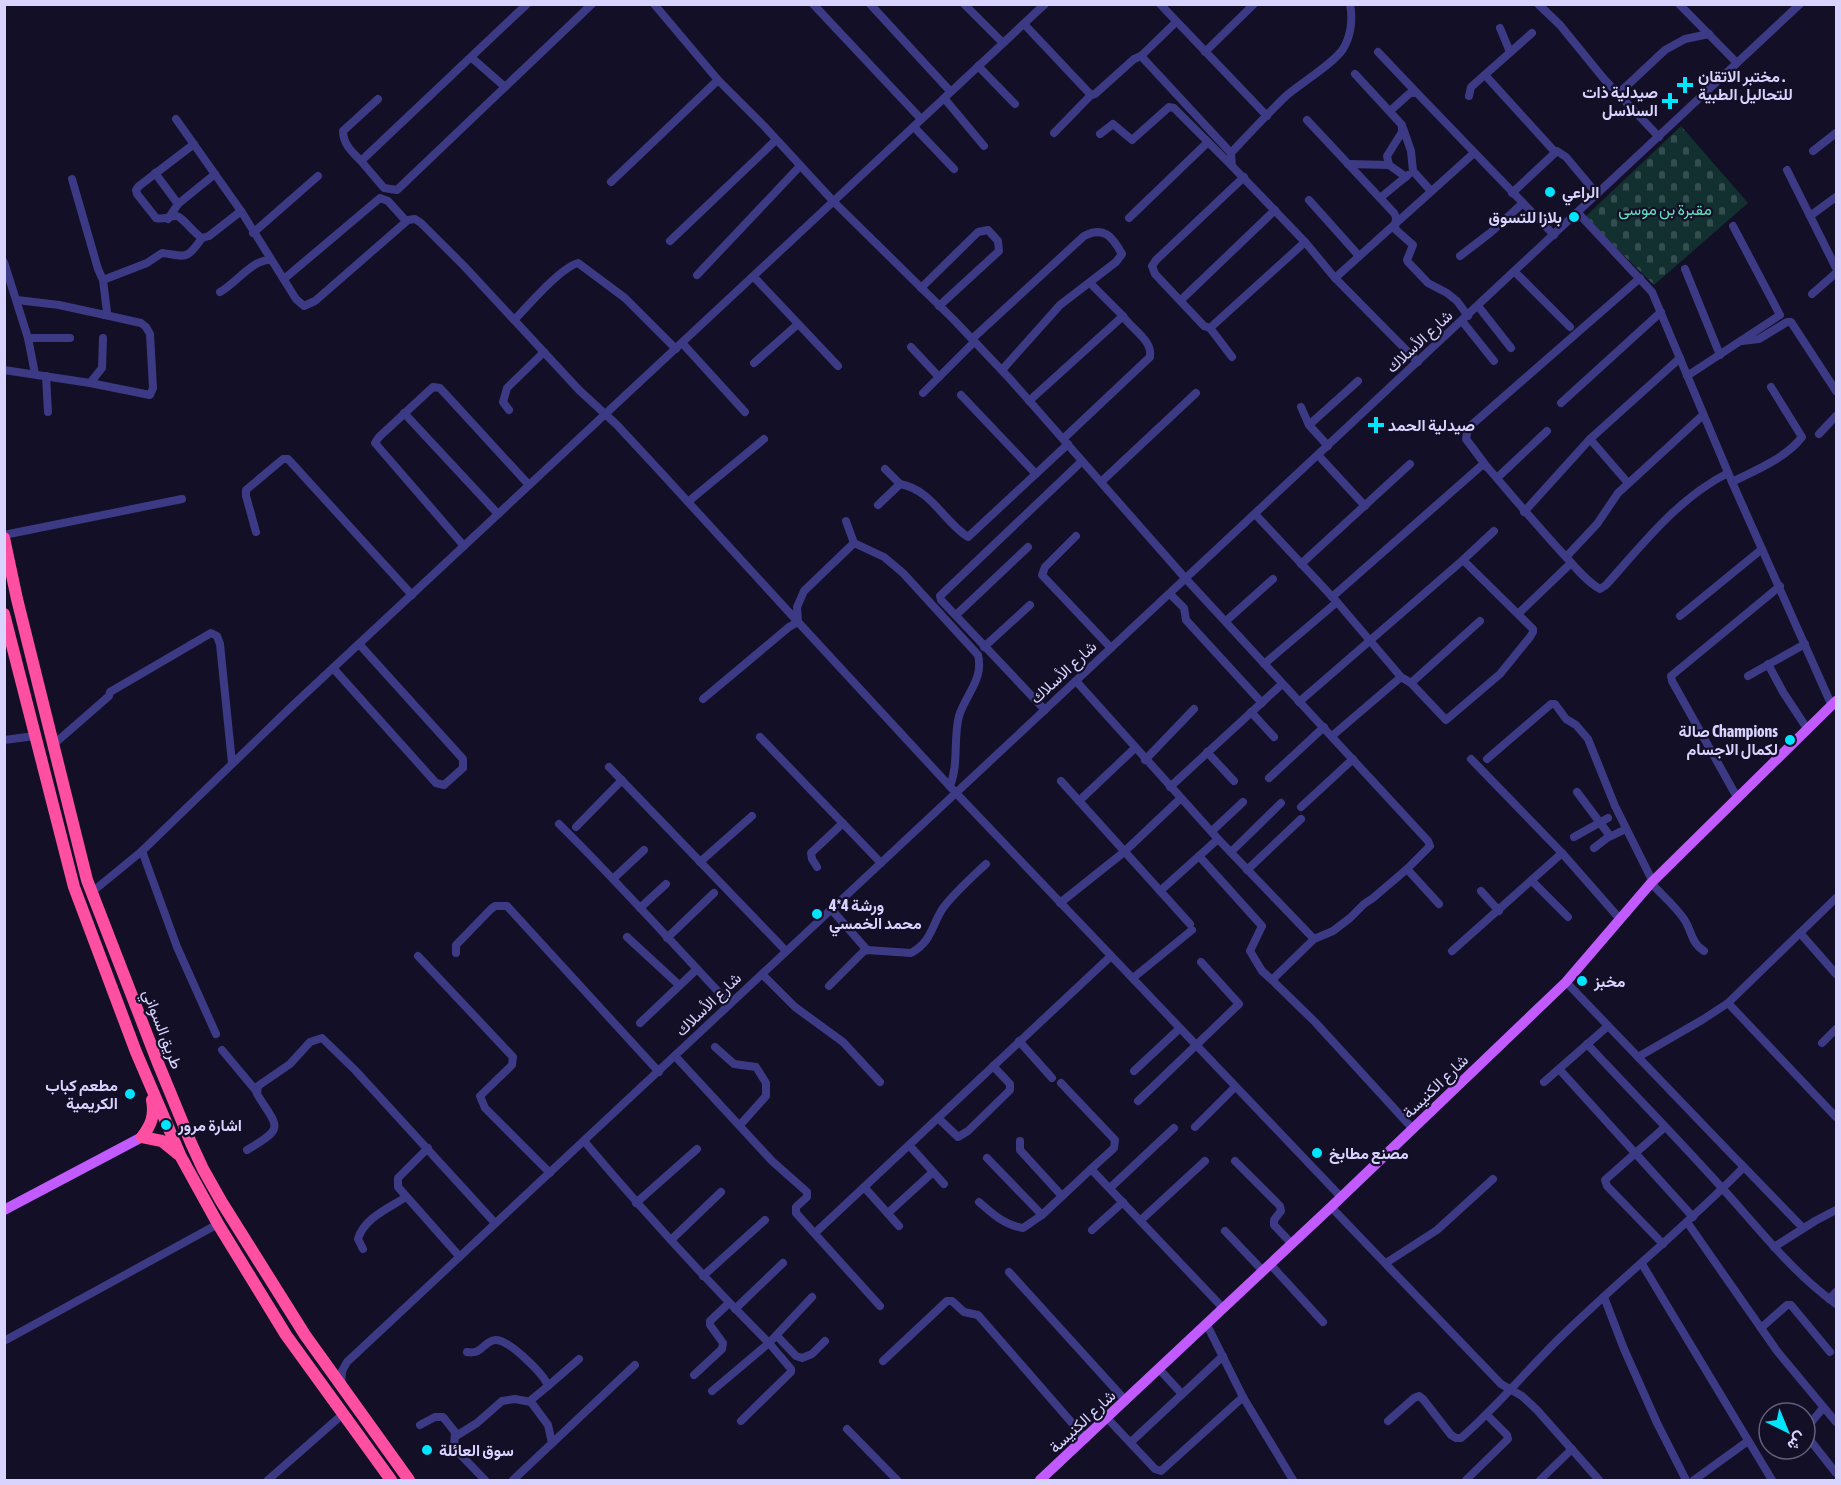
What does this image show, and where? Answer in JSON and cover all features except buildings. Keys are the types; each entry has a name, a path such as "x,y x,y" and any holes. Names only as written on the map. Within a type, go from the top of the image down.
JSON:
{"highway":[{"name":"طريق السواني","path":"4,537 17,599 92,892 158,1063 203,1169 325,1364 409,1480"},
{"name":"طريق السواني","path":"4,614 74,887 148,1084 181,1157 218,1224 286,1335 391,1480"},
{"path":"57,819 61,824 67,825 74,820"},
{"path":"64,853 71,849 80,850"},
{"path":"148,1084 154,1114 151,1124 142,1137 164,1142 181,1157"}],"main road":[{"name":"شارع الكنيسة","path":"1040,1480 1331,1208 1566,982 1652,882 1834,703"},
{"path":"4,1210 142,1137"}],"street":[{"path":"361,161 527,4"},
{"path":"378,99 343,131 343,138 347,146 384,188 397,189 592,4"},
{"path":"813,4 921,119"},
{"path":"870,4 951,91"},
{"path":"964,4 1003,43"},
{"path":"92,892 142,851 333,668 606,416 1045,4"},
{"path":"1160,4 1267,116"},
{"path":"1205,52 1254,4"},
{"path":"1231,153 1285,97 1335,58 1343,49 1352,16 1350,4"},
{"path":"1538,4 1560,25 1618,94 1659,137"},
{"path":"1680,4 1737,63"},
{"name":"شارع الأسلاك","path":"346,1362 659,1072 881,862 953,789 1045,710 1800,4"},
{"path":"654,6 718,80 834,202 1002,370 1186,579 1428,841 1430,846 1407,869 1333,931 1314,939 1272,980"},
{"path":"1054,133 1091,95 1095,94 1134,59 1141,56 1176,22"},
{"path":"1024,24 1091,95"},
{"path":"1500,28 1510,52"},
{"path":"1469,96 1471,87 1532,33"},
{"path":"1618,94 1665,50 1685,39 1709,34"},
{"path":"1378,52 1554,235"},
{"path":"1141,56 1231,153 1232,166"},
{"path":"472,58 505,87"},
{"path":"978,66 1015,104"},
{"path":"1355,74 1403,128 1411,151 1409,174 1380,198"},
{"path":"1485,75 1555,152 1562,153 1597,194"},
{"path":"611,182 718,80"},
{"path":"1390,111 1410,93 1417,93"},
{"path":"944,98 984,146"},
{"path":"1100,134 1113,124 1132,140 1170,107 1174,108 1244,177 1305,242 1335,278 1418,362"},
{"path":"176,118 241,211 296,299 304,306 310,305 406,221 416,219 421,223 579,390 689,501 953,789 1341,1197"},
{"path":"1307,120 1394,213 1395,229 1413,245 1408,262 1428,283 1447,293 1457,302 1494,361"},
{"path":"914,127 954,169"},
{"path":"1389,165 1388,152 1403,128"},
{"path":"1813,151 1836,133"},
{"path":"670,241 776,140"},
{"path":"1129,218 1208,142"},
{"path":"194,144 136,190 152,215 161,219 176,216 202,238"},
{"path":"1512,193 1555,152"},
{"path":"1335,278 1474,153"},
{"path":"1348,164 1389,165 1409,174 1431,191"},
{"path":"697,275 800,166"},
{"path":"1787,170 1836,268"},
{"path":"155,174 178,204"},
{"path":"168,219 178,204 215,174"},
{"path":"253,233 318,176"},
{"path":"1232,357 1210,328 1204,326 1155,274 1152,266 1244,177"},
{"path":"72,179 103,280 107,312 105,315"},
{"path":"1810,216 1836,197"},
{"path":"284,279 380,198 388,201 406,221"},
{"path":"1309,200 1359,256"},
{"path":"1460,256 1523,203"},
{"path":"1181,300 1275,210"},
{"path":"103,280 147,263 162,253 179,257 186,256 202,238 209,236 241,211"},
{"path":"1578,213 1652,292 1732,482 1834,703"},
{"path":"1687,376 1779,317 1780,314 1733,226"},
{"path":"921,288 978,232 988,230 998,241 999,251 939,306"},
{"path":"922,393 973,341 1084,236 1095,230 1104,232 1122,254 1090,284 1076,291 1060,305 1002,370"},
{"path":"1210,328 1305,242"},
{"path":"220,292 237,282 261,261 271,260"},
{"path":"4,262 28,338 35,374"},
{"path":"514,320 552,282 572,265 578,263 625,298 680,346 745,412"},
{"path":"1684,269 1720,355"},
{"path":"1515,272 1570,327"},
{"path":"1812,294 1836,273"},
{"path":"754,277 838,366"},
{"path":"1640,278 1472,424 1466,434 1466,439 1524,512 1568,560 1594,586 1600,589 1682,503 1708,483 1728,472"},
{"path":"885,469 900,484 918,489 968,537 1036,474 1065,441 1150,357 1151,351 1146,340 1090,284"},
{"path":"4,370 90,382 150,395 153,388 150,334 141,323 59,305 17,300"},
{"path":"1478,306 1511,348"},
{"path":"1561,403 1661,312"},
{"path":"1029,400 1123,316"},
{"path":"1742,341 1759,339 1787,322 1791,322 1836,391"},
{"path":"754,363 798,324"},
{"path":"28,338 70,338"},
{"path":"90,382 102,368 103,338"},
{"path":"910,347 939,377"},
{"path":"509,410 503,402 507,388 544,352"},
{"path":"1524,512 1590,439 1680,358"},
{"path":"46,376 48,412"},
{"path":"1309,425 1358,381"},
{"path":"464,546 376,446 376,440 404,413 433,387 438,386 529,485"},
{"path":"1732,482 1794,446 1802,436 1771,387"},
{"path":"1101,482 1196,393"},
{"path":"961,395 1036,474"},
{"path":"1301,407 1309,425 1329,446"},
{"path":"404,413 498,514"},
{"path":"1519,613 1568,560 1618,493 1703,414"},
{"path":"1819,434 1836,416"},
{"path":"1497,478 1547,430"},
{"path":"689,501 764,439"},
{"path":"1590,439 1628,483"},
{"path":"1318,455 1365,506"},
{"path":"256,532 246,490 278,462 288,459 412,595"},
{"path":"1045,710 984,647 941,600 940,596 1081,462"},
{"path":"1301,564 1410,464"},
{"path":"1264,664 1481,466 1488,468"},
{"path":"878,505 900,484"},
{"path":"4,537 182,499"},
{"path":"1255,514 1334,599 1369,642 1446,720 1500,674 1533,632 1519,613 1463,560"},
{"path":"846,521 854,543 884,557 903,573 978,655 980,670 960,714 956,735 953,789"},
{"path":"1299,702 1494,531"},
{"path":"1076,536 1045,567 1042,575 1111,648"},
{"path":"798,622 796,607 804,591 854,543"},
{"path":"956,615 1028,547"},
{"path":"1680,616 1762,549"},
{"path":"1226,621 1273,579"},
{"path":"1738,798 1671,676 1780,586"},
{"path":"1170,594 1184,608 1186,620 1262,703"},
{"path":"984,647 1030,605"},
{"path":"1411,682 1480,621"},
{"path":"703,699 798,622"},
{"path":"54,744 110,693 211,633 217,636 220,644 232,763"},
{"path":"333,668 436,783 444,785 454,777 463,768 463,759 359,644"},
{"path":"1748,676 1805,644"},
{"path":"1767,664 1808,730"},
{"path":"1332,736 1401,676"},
{"path":"1076,681 1145,760 1314,939"},
{"path":"1170,787 1282,684"},
{"path":"1487,759 1551,704 1555,704 1566,719 1576,725 1588,740 1597,765 1652,882 1688,924 1692,939 1704,951"},
{"path":"1145,760 1194,709"},
{"path":"1251,712 1274,737"},
{"path":"1269,778 1324,727"},
{"path":"4,740 35,736"},
{"path":"760,738 881,862"},
{"path":"1079,801 1135,748"},
{"path":"1207,752 1234,781"},
{"path":"1301,807 1353,759"},
{"path":"1471,759 1562,853 1619,918"},
{"path":"609,767 786,951"},
{"path":"576,826 622,780"},
{"path":"1060,781 1191,927 1133,978"},
{"path":"1577,792 1604,820 1610,836"},
{"path":"1060,903 1124,852 1181,798"},
{"path":"1212,831 1243,802"},
{"path":"1231,852 1281,803"},
{"path":"700,862 752,816"},
{"path":"1247,870 1301,819"},
{"path":"1574,837 1604,820"},
{"path":"560,824 614,878 729,1004"},
{"path":"818,867 811,854 843,824"},
{"path":"1594,848 1610,836 1626,829"},
{"path":"1160,891 1218,839"},
{"path":"614,878 644,850"},
{"path":"142,851 177,946 216,1034"},
{"path":"1452,951 1562,853"},
{"path":"1199,856 1262,926 1250,951 1262,971 1315,1022 1412,1128"},
{"path":"829,986 867,950 911,953 915,951 934,928 941,910 986,864"},
{"path":"1407,869 1439,904"},
{"path":"1532,881 1568,917"},
{"path":"640,908 666,884"},
{"path":"1481,891 1499,911"},
{"path":"667,938 714,893"},
{"path":"1638,1057 1728,1003 1836,898"},
{"path":"456,953 456,945 491,909 495,906 507,906 659,1072"},
{"path":"831,909 867,950"},
{"path":"1800,933 1836,974"},
{"path":"627,937 678,986"},
{"path":"418,956 513,1057 512,1065 480,1096 480,1099 485,1108 549,1173"},
{"path":"815,1233 1111,956"},
{"path":"1138,1101 1239,1004 1201,962"},
{"path":"640,1023 697,969"},
{"path":"762,974 795,1007 843,1042 880,1082"},
{"path":"1566,982 1803,1228"},
{"path":"1728,1003 1836,1117"},
{"path":"1544,1082 1608,1026"},
{"path":"1134,1071 1179,1029"},
{"path":"1821,1043 1836,1029"},
{"path":"257,1092 261,1084 299,1057 310,1042 322,1038 428,1148 495,1223"},
{"path":"1019,1041 1052,1078"},
{"path":"1587,1044 1798,1271 1833,1301 1836,1292"},
{"path":"716,1047 734,1064 756,1067 766,1083 766,1096 740,1125"},
{"path":"222,1050 257,1092 273,1117 274,1126 269,1137 247,1150"},
{"path":"675,1056 772,1161 807,1192 807,1197 796,1207 796,1213 880,1306"},
{"path":"938,1118 958,1137 968,1131 1010,1090 1010,1084 993,1066"},
{"path":"1559,1069 1635,1153 1690,1219 1761,1328 1787,1364 1836,1422"},
{"path":"979,1202 997,1218 1015,1227 1023,1228 1042,1215 1114,1148 1115,1140 1061,1083"},
{"path":"1195,1126 1235,1087"},
{"path":"1663,1244 1605,1183 1606,1178 1665,1127"},
{"path":"1110,1188 1174,1128"},
{"path":"584,1141 636,1203 791,1369 791,1372 741,1421"},
{"path":"1020,1141 1020,1150 1062,1196"},
{"path":"909,1145 944,1184"},
{"path":"428,1148 398,1178 398,1187 459,1256"},
{"path":"636,1203 697,1149"},
{"path":"987,1158 1042,1215"},
{"path":"1141,1220 1205,1161"},
{"path":"1235,1161 1280,1206 1281,1211 1274,1220 1274,1225 1292,1244"},
{"path":"1388,1421 1419,1396 1456,1438 1461,1438 1487,1415 1527,1370 1723,1188 1742,1169 1742,1165"},
{"path":"1091,1169 1223,1308"},
{"path":"888,1213 933,1172"},
{"path":"1386,1263 1437,1230 1493,1179"},
{"path":"864,1187 899,1226"},
{"path":"671,1240 722,1192"},
{"path":"363,1249 358,1239 360,1231 367,1222 406,1197"},
{"path":"1092,1230 1123,1202"},
{"path":"1331,1208 1501,1384 1522,1396 1537,1410 1599,1480"},
{"path":"1774,1247 1836,1210"},
{"path":"703,1276 765,1220"},
{"path":"4,1341 218,1224"},
{"path":"1225,1231 1323,1322"},
{"path":"694,1375 722,1349 723,1343 710,1325 710,1321 732,1306 783,1263"},
{"path":"1642,1264 1772,1480"},
{"path":"1009,1272 1126,1401"},
{"path":"712,1391 777,1336 812,1297"},
{"path":"1604,1297 1648,1402 1686,1480"},
{"path":"883,1361 947,1302 952,1301 964,1312 978,1315 1086,1439"},
{"path":"1761,1328 1787,1305 1791,1305 1830,1352"},
{"path":"1206,1323 1243,1397 1293,1480"},
{"path":"777,1336 796,1356 802,1358 812,1354 825,1341"},
{"path":"466,1352 476,1352 491,1341 504,1342 514,1348 545,1379 548,1386"},
{"path":"1131,1442 1223,1356"},
{"path":"531,1402 579,1359"},
{"path":"325,1364 346,1362 340,1386"},
{"path":"513,1480 635,1365"},
{"path":"1159,1370 1182,1394"},
{"path":"1107,1418 1155,1469 1161,1471 1243,1397"},
{"path":"485,1480 454,1448 453,1444 456,1436 477,1423 502,1401 515,1399 531,1402 548,1425 552,1443"},
{"path":"1823,1408 1809,1425 1806,1435 1836,1473"},
{"path":"268,1480 343,1414"},
{"path":"1466,1480 1508,1439 1507,1435 1487,1415"},
{"path":"420,1425 439,1416 455,1432 456,1436"},
{"path":"847,1429 897,1480"},
{"path":"1694,1480 1748,1441"},
{"path":"1540,1480 1572,1449"}],"green space":[{"name":"مقبرة بن موسى","path":"1681,126 1748,203 1654,285 1585,217"}],"place":[{"name":"مختبر اﻻتقان . للتحاليل الطبية","path":"1685,85"},
{"name":"صيدلية ذات السلاسل","path":"1670,101"},
{"name":"الراعي","path":"1550,192"},
{"name":"بلازا للتسوق","path":"1574,217"},
{"name":"صيدلية الحمد","path":"1376,425"},
{"name":"صالة Champions لكمال الاجسام","path":"1790,740"},
{"name":"4*4 ورشة محمد الخمسي","path":"817,914"},
{"name":"مخبز","path":"1582,981"},
{"name":"مطعم كباب الكريمية","path":"130,1094"},
{"name":"اشارة مرور","path":"166,1125"},
{"name":"مصنع مطابخ","path":"1317,1153"},
{"name":"سوق العائلة","path":"427,1450"}]}
